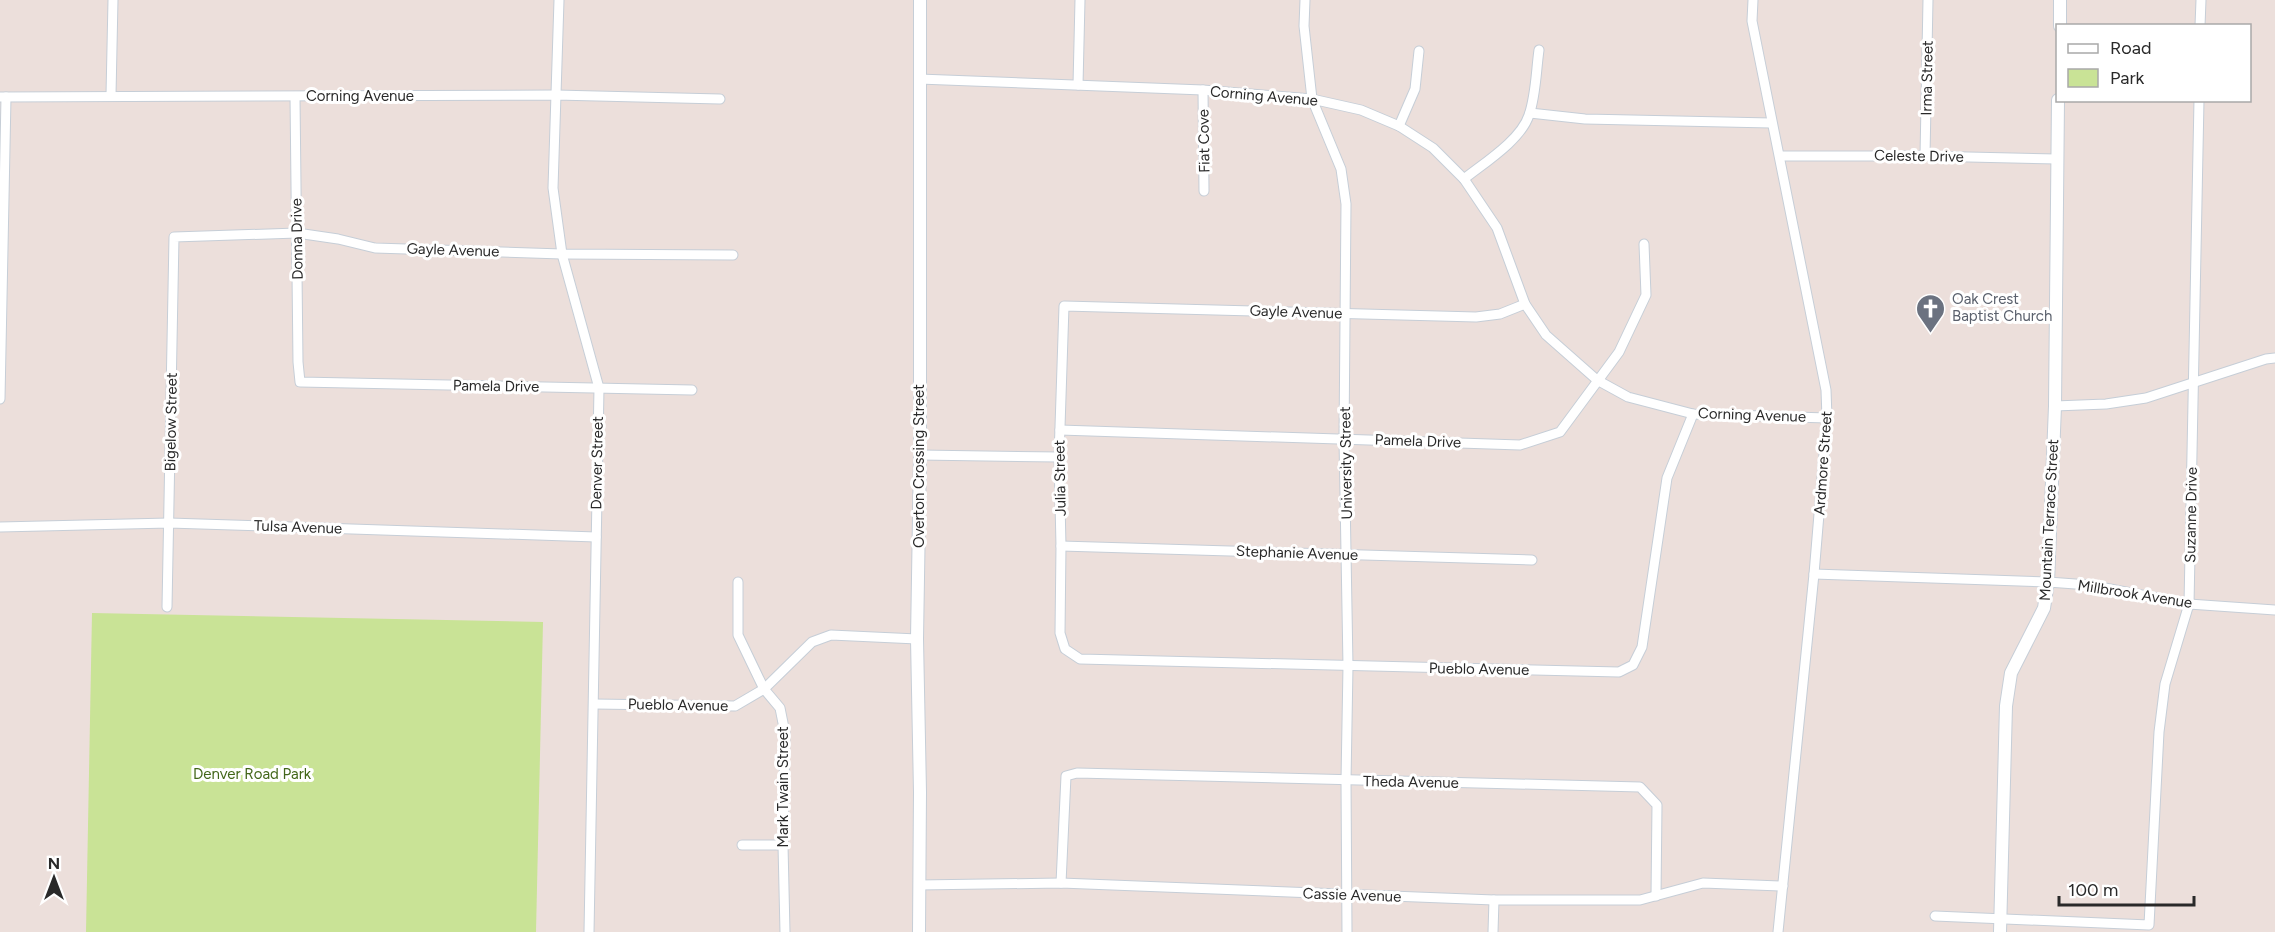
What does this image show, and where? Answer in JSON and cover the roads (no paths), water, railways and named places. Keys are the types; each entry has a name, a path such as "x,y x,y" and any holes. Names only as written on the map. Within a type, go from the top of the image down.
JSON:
{"street":[{"path":"111,95 113,0"},
{"name":"Denver Street","path":"559,0 553,188 562,254 599,388 589,932"},
{"name":"Overton Crossing Street","path":"919,932 917,639 920,454 920,0"},
{"path":"1078,85 1080,0"},
{"name":"University Street","path":"1305,0 1304,26 1312,99 1341,169 1346,204 1344,439 1348,666 1347,932"},
{"name":"Ardmore Street","path":"1753,0 1752,21 1826,390 1827,418 1814,574 1778,932"},
{"name":"Irma Street","path":"1925,156 1928,0"},
{"path":"2060,0 2060,24"},
{"path":"2200,24 2201,0"},
{"path":"1464,179 1507,144 1525,124 1530,113 1539,50"},
{"path":"1399,126 1415,89 1419,51"},
{"name":"Corning Avenue","path":"919,79 1203,90 1312,99 1361,110 1399,126 1433,148 1464,179 1497,228 1525,304 1546,335 1597,380 1628,397 1693,414 1827,418"},
{"name":"Fiat Cove","path":"1203,90 1204,191"},
{"name":"Corning Avenue","path":"3,97 556,95 720,99"},
{"path":"0,399 3,97"},
{"name":"Donna Drive","path":"295,97 300,382"},
{"name":"Mountain Terrace Street","path":"2000,932 2006,706 2011,674 2044,608 2048,582 2055,406 2058,102"},
{"name":"Suzanne Drive","path":"2001,918 2149,925 2159,732 2165,684 2189,604 2199,102"},
{"path":"1530,113 1585,119 1771,123"},
{"name":"Celeste Drive","path":"1780,156 2057,159"},
{"name":"Gayle Avenue","path":"174,237 297,233 338,238 375,248 562,254 733,255"},
{"name":"Bigelow Street","path":"167,607 174,237"},
{"name":"Pamela Drive","path":"1060,430 1520,445 1560,432 1620,352 1646,295 1644,244"},
{"name":"Gayle Avenue","path":"1064,306 1476,317 1500,314 1525,304"},
{"name":"Julia Street","path":"1064,306 1059,457 1060,633 1065,649"},
{"path":"2055,406 2106,404 2146,398 2195,380 2266,358 2275,358"},
{"name":"Pamela Drive","path":"300,382 692,390"},
{"name":"Pueblo Avenue","path":"1065,649 1080,658 1619,672 1633,665 1642,647 1667,478 1693,414"},
{"path":"920,454 1059,457"},
{"name":"Tulsa Avenue","path":"0,527 169,523 596,537"},
{"name":"Stephanie Avenue","path":"1061,546 1532,560"},
{"name":"Millbrook Avenue","path":"1814,574 2089,585 2189,604 2275,610"},
{"name":"Mark Twain Street","path":"738,582 738,635 764,689 780,708 785,733 783,845 785,932"},
{"name":"Pueblo Avenue","path":"594,704 735,706 764,689 812,642 831,635 917,639"},
{"name":"Theda Avenue","path":"1061,883 1066,776 1077,773 1640,787 1657,804 1656,896"},
{"path":"742,844 783,845"},
{"name":"Cassie Avenue","path":"919,885 1061,883 1494,900 1640,900 1703,883 1783,886"},
{"path":"1493,932 1494,900"},
{"path":"1935,916 2001,918"}],"place":[{"name":"Oak Crest Baptist Church","path":"1931,334"}],"park label":[{"name":"Denver Road Park","path":"252,774"}]}
